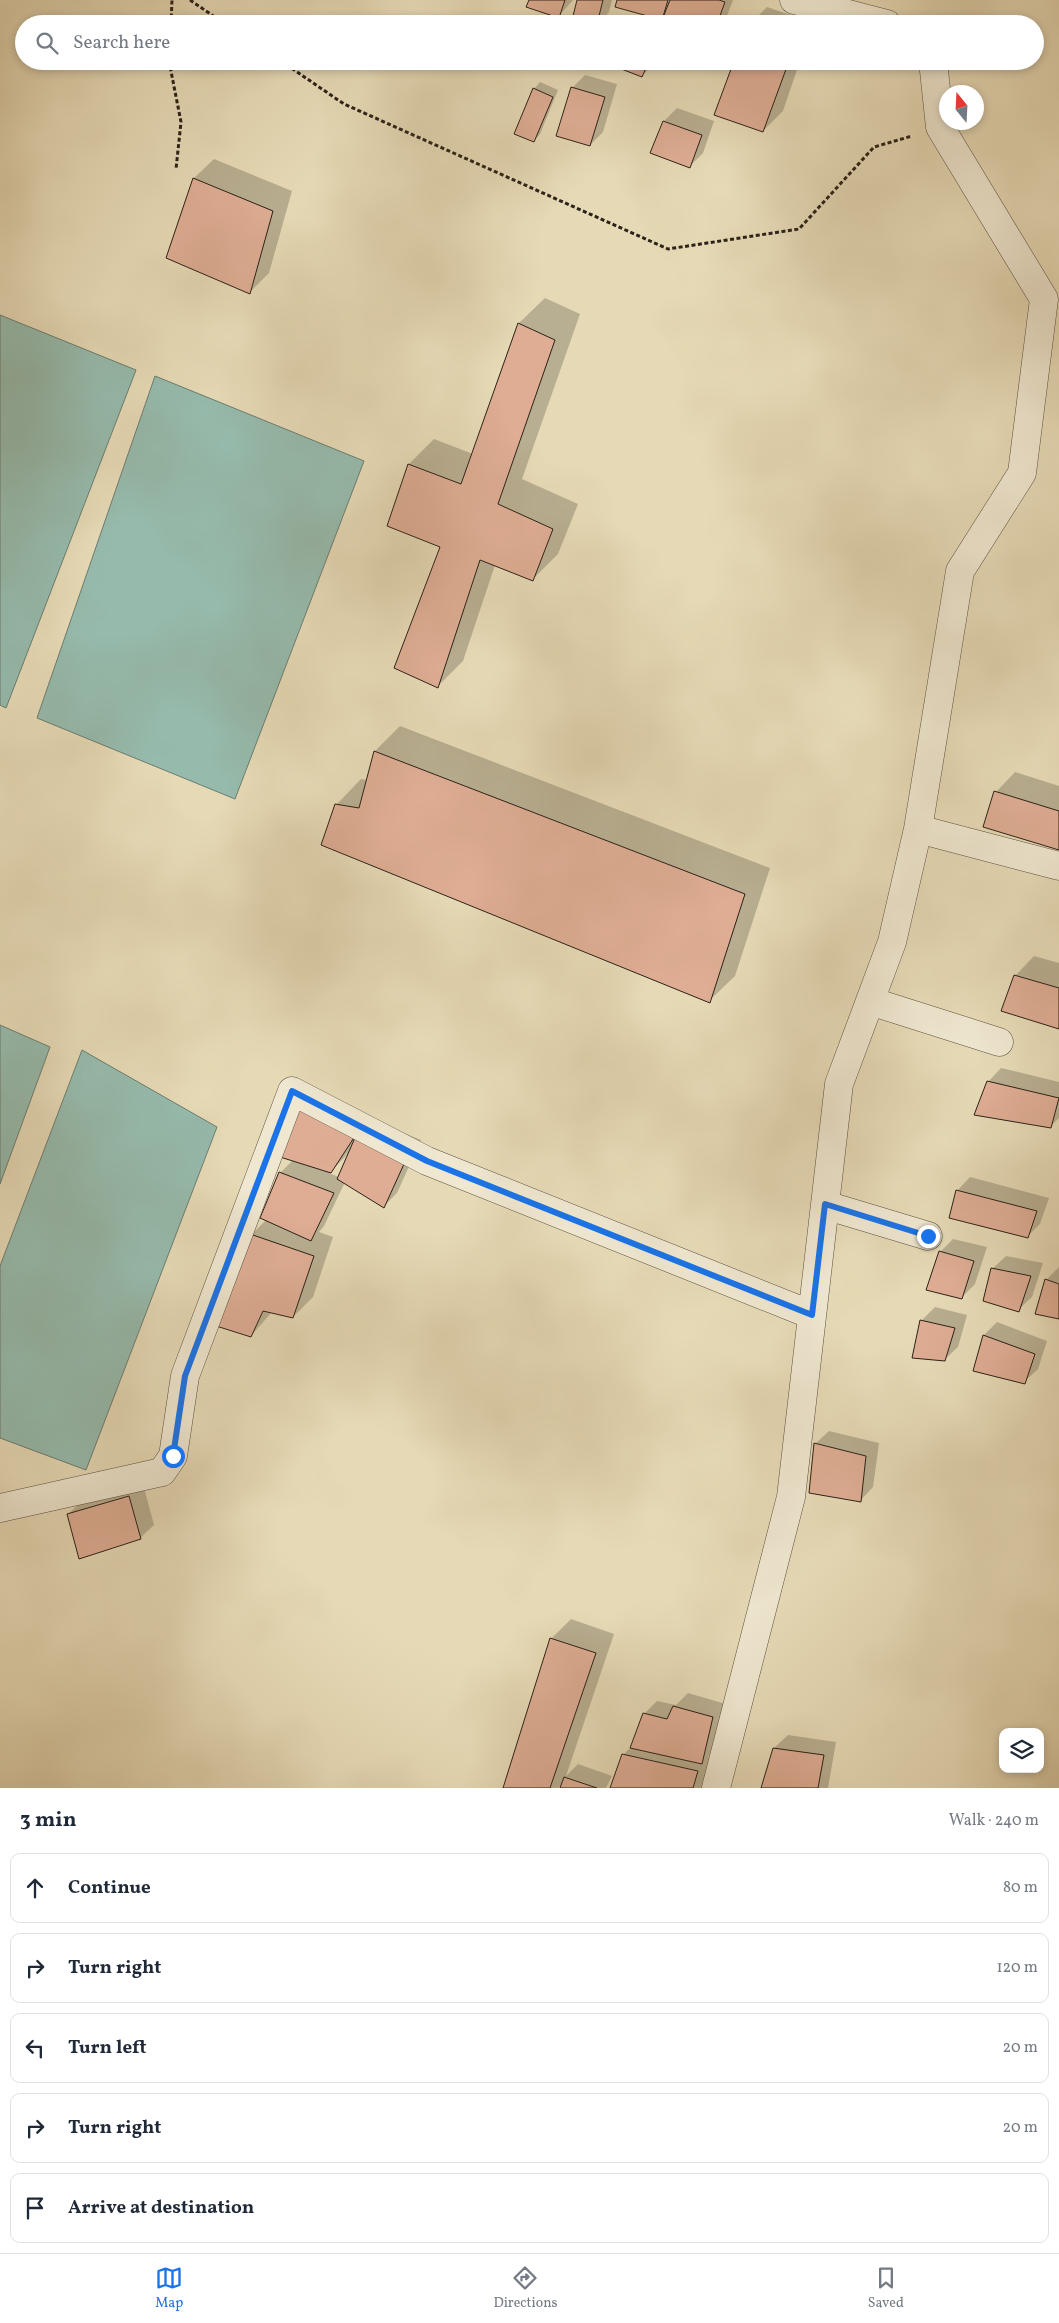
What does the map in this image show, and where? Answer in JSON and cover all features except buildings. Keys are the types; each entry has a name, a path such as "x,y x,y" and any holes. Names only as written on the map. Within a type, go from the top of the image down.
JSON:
{"street":[{"path":"794,0 852,15"},
{"path":"934,70 939,118"},
{"path":"716,1788 791,1497 839,1084 892,942 918,829 960,571 1022,473 1052,298 942,130"},
{"path":"918,829 1059,866"},
{"path":"870,1001 999,1042"},
{"path":"0,1508 162,1472 173,1456 185,1376 292,1091 427,1161 812,1315"},
{"path":"825,1204 928,1236"}],"path":[{"path":"171,15 172,0"},
{"path":"190,0 212,15"},
{"path":"171,70 181,122 176,169"},
{"path":"294,70 344,104 668,250 799,229 874,147 939,127"}],"shaded area":[{"path":"0,315 136,370 6,708 0,705"},
{"path":"155,376 364,461 235,799 37,718"},
{"path":"0,1025 50,1047 0,1184"},
{"path":"82,1050 217,1127 86,1470 0,1438 0,1266"}],"route":[{"path":"173,1456 185,1376 292,1091 427,1161 812,1315 825,1204 928,1236"}]}
